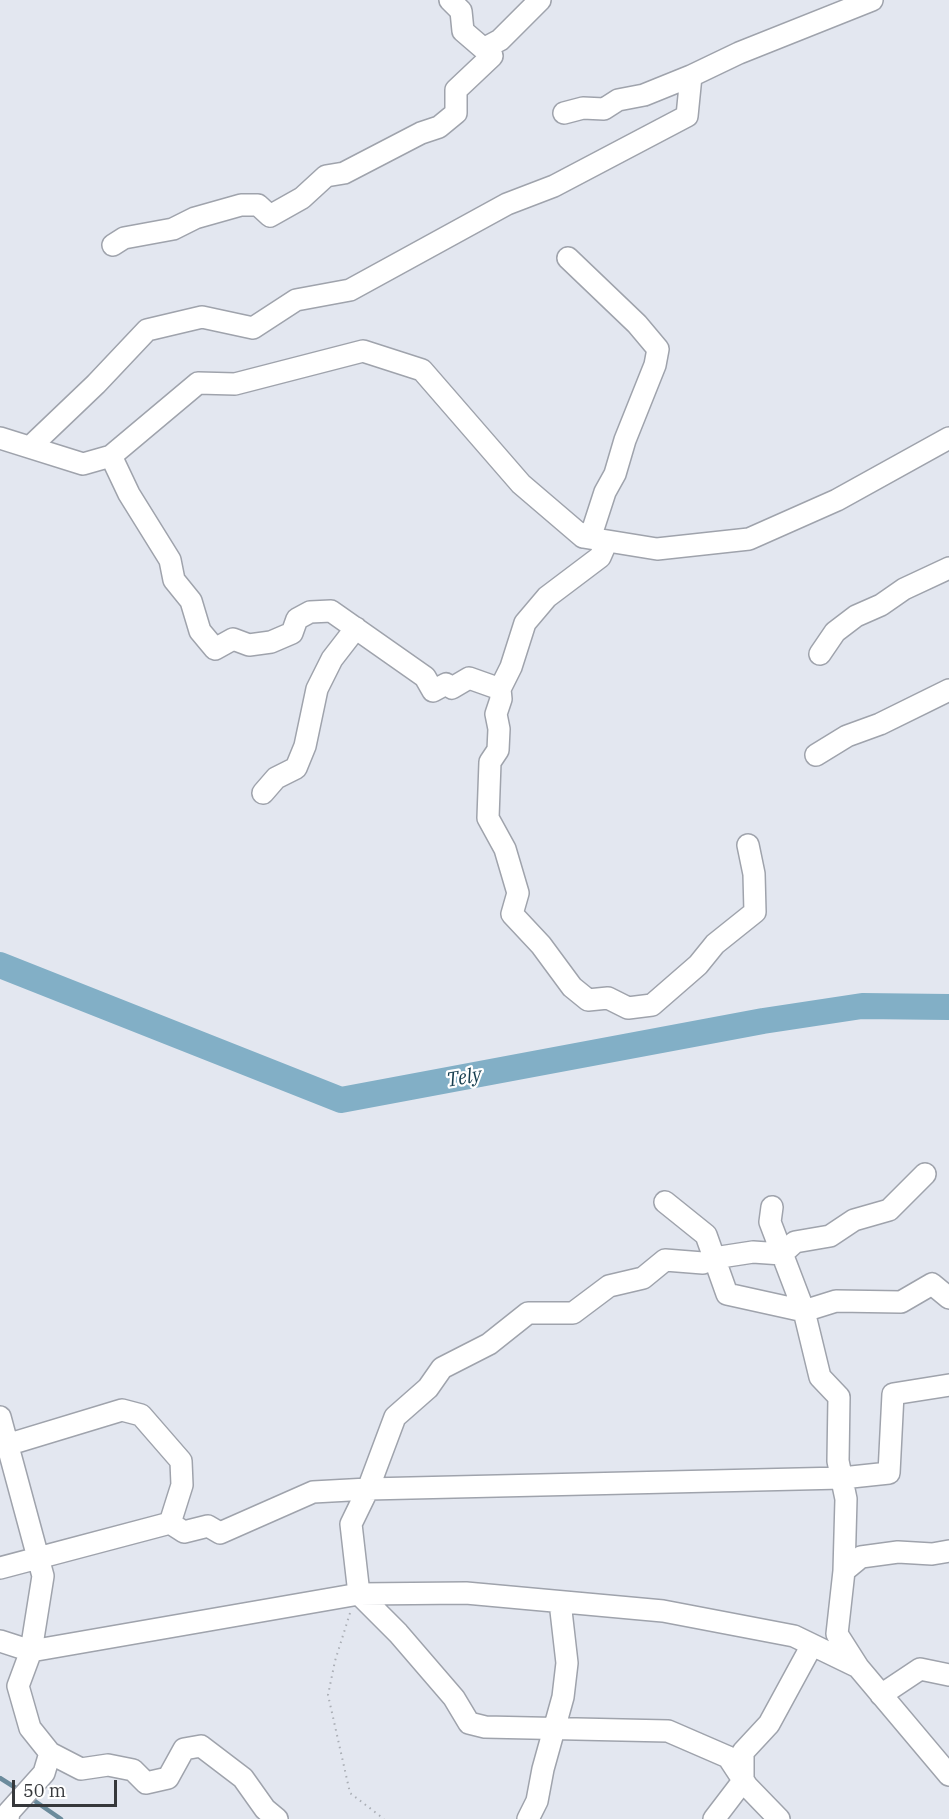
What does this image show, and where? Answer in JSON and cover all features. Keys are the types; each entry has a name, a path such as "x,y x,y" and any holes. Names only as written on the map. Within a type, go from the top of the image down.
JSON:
{"street":[{"path":"113,245 124,238 173,229 195,218 241,205 258,205 270,216 302,198 326,176 344,173 421,133 439,127 456,113 456,90 492,56 463,31 461,11 450,0"},
{"path":"485,48 500,40 540,0"},
{"path":"564,113 583,108 604,110 618,99 644,95 692,76 739,53 872,0"},
{"path":"30,447 96,384 147,330 202,317 253,328 296,300 350,290 507,204 563,181 687,116 692,76"},
{"path":"568,258 636,324 658,349 655,366 625,440 615,474 604,492 592,529 583,537"},
{"path":"0,438 83,464 111,456 198,383 235,384 363,351 422,370 521,484 583,537 657,549 749,539 837,500 948,442"},
{"path":"111,456 129,494 170,560 174,580 191,601 200,632 215,649 233,639 249,645 271,642 292,633 297,619 310,612 332,611 425,677 434,691 446,684 452,688 469,678 500,689"},
{"path":"607,541 600,557 547,597 525,623 511,668 500,689 501,699 496,714 499,729 498,750 490,762 488,818 505,849 518,893 512,914 541,945 572,987 588,1000 608,998 628,1008 652,1005 698,965 715,944 755,912 754,874 748,845"},
{"path":"820,654 835,632 856,616 881,605 904,589 949,568"},
{"path":"263,793 276,778 296,768 305,746 317,689 332,659 356,628"},
{"path":"816,755 848,736 880,724 949,690"},
{"path":"779,1819 743,1781 728,1757 668,1731 485,1727 469,1723 454,1698 398,1633 359,1594 351,1524 368,1489 395,1417 428,1388 442,1368 489,1344 528,1313 573,1313 609,1286 643,1278 665,1260 703,1263 714,1258 753,1251 782,1254 795,1242 830,1236 854,1220 889,1210 925,1174"},
{"path":"665,1202 706,1235 727,1294 804,1311 836,1301 901,1302 933,1284 949,1298"},
{"path":"772,1207 770,1222 804,1311 820,1377 839,1397 838,1461 846,1499 844,1571 837,1634 858,1667 949,1775"},
{"path":"0,1568 170,1523 184,1532 208,1526 220,1533 313,1491 842,1478 889,1473 893,1394 949,1385"},
{"path":"4,1447 122,1410 141,1415 181,1461 182,1485 170,1523"},
{"path":"0,1417 4,1447 44,1576 30,1651 18,1686 30,1728 50,1753 81,1769 108,1765 132,1770 146,1783 168,1778 184,1749 201,1746 243,1778 265,1809 277,1819"},
{"path":"844,1571 861,1557 898,1552 932,1554 949,1551"},
{"path":"0,1641 30,1651 359,1594 466,1593 663,1611 794,1636 858,1667"},
{"path":"528,1819 537,1801 563,1697 567,1663 560,1602"},
{"path":"714,1819 743,1781 743,1752 769,1724 812,1645"},
{"path":"881,1695 920,1669 949,1675"},
{"path":"8,1819 9,1812 44,1773 50,1753"}],"path":[{"path":"359,1594 346,1622 328,1695 350,1793 384,1819"}],"waterway":[{"name":"Tely","path":"0,965 341,1100 763,1021 862,1006 949,1007"},
{"path":"0,1778 19,1790"},
{"path":"29,1797 61,1819"}]}
